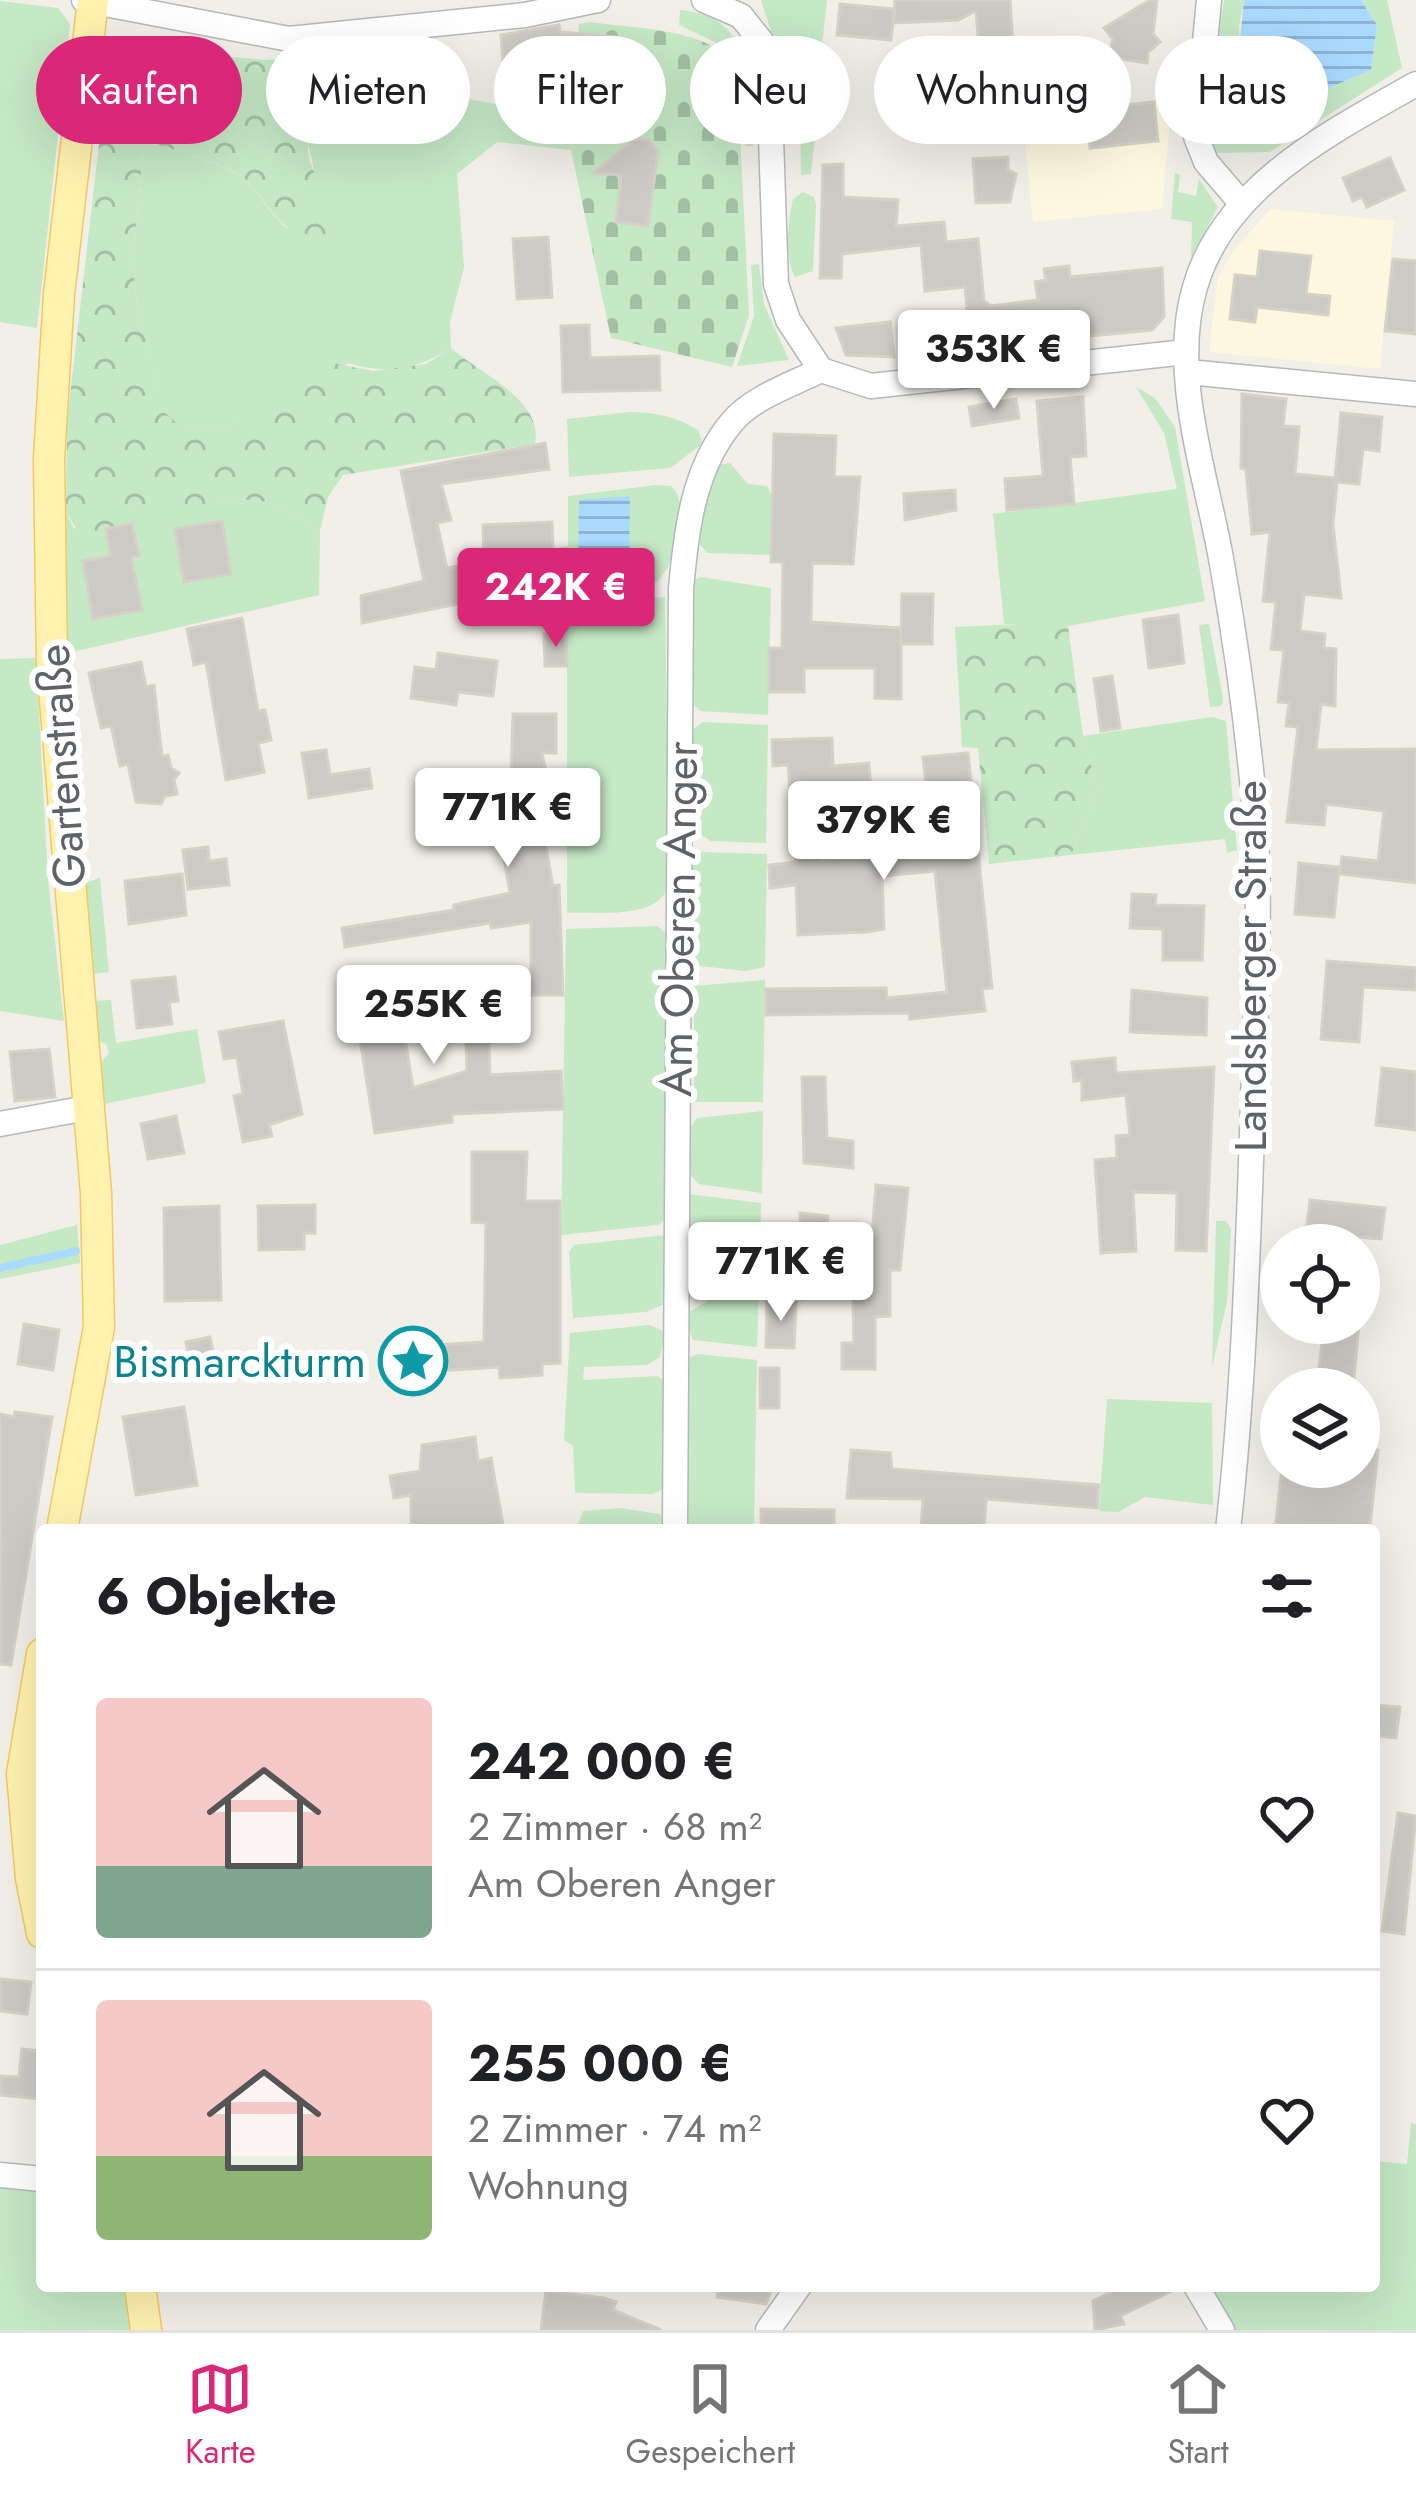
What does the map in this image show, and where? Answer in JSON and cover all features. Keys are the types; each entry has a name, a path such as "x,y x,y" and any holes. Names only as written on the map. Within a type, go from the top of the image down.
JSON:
{"main road":[{"name":"Gartenstraße","path":"63,1524 99,1327 52,664 49,459 59,294 90,0"},
{"path":"36,1690 22,1774 36,1903"},
{"path":"141,2292 146,2330"}],"street":[{"path":"90,0 289,39 525,15 598,0"},
{"path":"704,0 742,8 761,41 769,80 776,284 788,320 821,370 871,386 1187,362 1416,394"},
{"path":"1209,0 1196,137 1206,162 1242,204"},
{"name":"Landsberger Straße","path":"1228,1524 1247,1289 1258,885 1251,770 1187,362 1195,285 1242,204 1282,167 1416,84"},
{"name":"Am Oberen Anger","path":"675,1524 681,589 686,530 704,474 733,420 821,370"},
{"path":"0,1124 87,1108"},
{"path":"0,2175 36,2178"},
{"path":"768,2330 795,2292"},
{"path":"1200,2292 1222,2330"}],"shaded area":[{"path":"1155,101 1155,144 1168,144 1162,209 1033,222 1025,144 1131,144 1131,103"},
{"path":"1271,209 1394,221 1380,369 1209,352 1218,278 1234,250"}],"green space":[{"path":"761,0 827,0 823,36 773,36"},
{"path":"1224,0 1244,0 1239,36 1219,36"},
{"path":"1361,0 1387,0 1402,68 1328,115 1328,88 1371,70 1377,25"},
{"path":"0,1 58,8 70,24 69,36 36,36 36,144 57,144 37,328 0,322"},
{"path":"680,10 705,15 732,36 702,36 679,25"},
{"path":"579,24 690,38 690,144 741,144 749,315 732,367 611,338 571,144 666,144 666,36 578,36"},
{"path":"242,58 266,60 266,144 308,144 314,172 328,199 332,234 315,237 290,229 243,177 153,144 242,144"},
{"path":"470,99 494,104 494,144 457,174 464,267 450,322 451,348 401,368 348,363 241,422 207,432 185,430 165,414 137,306 133,262 143,152 153,144 238,174 288,229 317,184 308,144 470,144"},
{"path":"99,144 153,144 143,152 133,262 137,306 165,413 185,430 207,432 241,422 292,373 319,360 373,371 426,364 451,348 519,400 535,428 535,444 343,475 328,497 320,531 268,502 232,498 156,516 128,505 117,525 80,535 66,512 67,422"},
{"path":"516,144 571,144 571,150"},
{"path":"800,144 814,144 811,174 801,175"},
{"path":"1213,144 1283,144 1270,152 1215,153"},
{"path":"1175,173 1180,175 1178,192 1196,196 1199,179 1218,207 1191,258 1192,222 1171,219"},
{"path":"803,192 814,197 816,205 813,271 795,277 789,260 789,229 793,199"},
{"path":"759,264 764,304 789,360 737,366 754,316 751,265"},
{"path":"1136,387 1155,398 1175,427 1205,601 1068,626 1004,624 993,514 1177,489 1164,433"},
{"path":"630,412 683,422 699,431 702,444 670,468 569,477 567,419"},
{"path":"730,463 748,484 767,486 771,555 707,553 695,538 717,465"},
{"path":"671,486 681,508 675,552 661,577 653,584 568,589 568,496"},
{"path":"232,498 268,502 320,531 319,595 68,653 66,512 74,529 128,505 156,515"},
{"path":"701,577 771,588 768,715 700,711 691,702 691,581"},
{"path":"665,597 669,886 652,905 639,909 567,913 567,605"},
{"path":"1057,622 1068,626 1083,736 1098,790 1071,855 989,864 978,748 962,747 955,627"},
{"path":"1209,624 1222,706 1210,707 1199,625"},
{"path":"36,658 48,879 64,1021 0,1011 0,659"},
{"path":"1212,717 1226,721 1237,850 1227,853 1225,839 1071,855 1098,790 1083,736"},
{"path":"703,722 768,725 766,843 711,841 694,830 690,732"},
{"path":"767,854 765,967 745,971 691,965 689,864 692,855"},
{"path":"100,878 109,972 93,974 84,883"},
{"path":"657,926 667,934 667,1218 658,1225 561,1235 566,929"},
{"path":"765,980 763,1102 694,1102 694,986"},
{"path":"111,1000 116,1043 197,1029 206,1083 104,1104 99,1065 109,1053 106,1044 98,1041 93,1001"},
{"path":"763,1111 762,1193 699,1184 691,1176 686,1134 697,1118"},
{"path":"688,1194 761,1203 760,1257 722,1258 700,1251 690,1232"},
{"path":"1216,1221 1226,1221 1231,1229 1227,1302 1212,1367"},
{"path":"77,1225 80,1263 0,1279 0,1245"},
{"path":"666,1235 667,1303 646,1312 573,1318 569,1252 574,1245"},
{"path":"760,1267 757,1347 693,1340 685,1321 689,1312 708,1301 747,1294 748,1268"},
{"path":"649,1325 666,1332 660,1357 647,1365 584,1367 583,1380 657,1376 666,1381 666,1488 652,1494 575,1493 573,1446 564,1440 570,1333"},
{"path":"698,1354 757,1360 754,1524 685,1524 688,1358"},
{"path":"1107,1399 1212,1403 1213,1505 1145,1497 1118,1512 1099,1511"},
{"path":"620,1508 660,1514 664,1524 578,1524 583,1511"},
{"path":"1411,2123 1416,2124 1416,2330 1231,2330 1209,2292 1380,2292 1380,2162 1407,2164"},
{"path":"0,2188 36,2191 36,2292 130,2292 134,2330 0,2330"}],"water":[{"path":"1244,0 1361,0 1377,25 1371,70 1328,88 1328,36 1240,36"},
{"path":"630,496 629,573 578,575 579,500"}],"building":[{"path":"895,0 1010,0 1012,36 978,36 976,11 958,20 894,23"},
{"path":"1157,0 1155,46 1148,52 1147,63 1131,60 1131,36 1111,36 1104,28"},
{"path":"840,4 894,9 891,36 837,35"},
{"path":"559,25 560,32 606,36 501,36"},
{"path":"1154,102 1155,141 1131,144 1131,104"},
{"path":"629,144 652,144 658,151 648,226 616,222 621,175 593,173"},
{"path":"1008,157 1008,170 1016,174 1010,202 976,203 973,159"},
{"path":"1390,158 1404,190 1367,207 1362,197 1353,201 1343,178"},
{"path":"843,164 843,197 898,200 896,226 944,222 946,242 978,239 984,301 991,306 1038,300 1035,282 1046,280 1044,269 1069,266 1070,277 1162,268 1164,317 1152,330 1078,337 1077,330 970,342 965,287 925,291 921,245 842,254 841,278 820,278 823,165"},
{"path":"548,237 552,297 517,299 513,239"},
{"path":"1260,251 1311,256 1306,294 1330,296 1328,315 1257,307 1255,322 1230,319 1235,275 1257,277"},
{"path":"1393,259 1416,261 1416,334 1385,331"},
{"path":"890,322 894,357 846,355 836,328"},
{"path":"589,325 590,358 659,356 660,390 563,392 561,326"},
{"path":"1242,394 1286,399 1283,426 1299,427 1295,474 1335,478 1341,413 1382,417 1379,451 1363,449 1359,484 1337,482 1333,524 1341,598 1304,594 1300,631 1325,634 1324,648 1336,649 1335,706 1321,704 1316,750 1416,749 1416,883 1340,874 1342,857 1378,861 1384,811 1326,804 1324,825 1287,822 1298,727 1286,726 1289,703 1278,702 1284,650 1271,649 1276,602 1263,601 1270,532 1252,534 1246,469 1241,468"},
{"path":"1083,397 1086,456 1070,457 1074,504 1007,510 1005,479 1043,476 1037,401"},
{"path":"1016,399 1019,418 972,426 969,407"},
{"path":"774,434 836,436 834,477 860,477 853,564 812,563 811,622 900,628 901,642 902,594 933,594 932,644 901,644 901,699 875,698 875,668 804,668 804,692 769,692 769,648 782,648 783,562 771,562"},
{"path":"545,443 549,469 441,484 451,520 437,523 447,568 484,562 483,525 552,522 553,550 566,548 565,583 362,623 361,596 424,581 401,471"},
{"path":"955,490 956,510 905,520 904,494"},
{"path":"222,521 231,574 184,582 175,529"},
{"path":"132,524 139,556 131,557 142,610 93,619 83,561 111,556 106,529"},
{"path":"1178,615 1184,663 1149,668 1143,620"},
{"path":"242,618 258,711 265,710 271,740 258,743 264,772 226,780 206,662 194,665 187,629"},
{"path":"544,634 566,634 567,666 545,666"},
{"path":"438,653 497,661 493,696 458,692 456,705 411,698 415,667 436,670"},
{"path":"141,662 146,687 154,685 162,757 168,755 171,768 179,773 174,780 177,794 165,796 161,804 136,802 128,764 120,766 111,726 101,728 89,673"},
{"path":"1112,676 1120,728 1101,731 1094,679"},
{"path":"513,714 556,714 556,753 542,753 553,807 539,810 553,886 559,885 563,995 531,995 531,922 491,928 490,923 345,947 342,928 454,910 454,905 510,893 500,836 520,832 511,782"},
{"path":"832,738 833,766 869,763 871,794 817,798 822,860 933,848 923,757 968,753 992,988 982,989 985,1011 910,1019 909,1013 766,1015 766,989 886,988 887,998 947,992 935,871 882,876 884,929 866,932 798,935 796,885 770,888 769,865 796,862 788,765 773,766 772,740"},
{"path":"326,750 330,775 369,769 372,788 309,798 302,753"},
{"path":"208,847 209,861 226,859 229,885 188,889 183,850"},
{"path":"1299,863 1339,867 1334,917 1295,914"},
{"path":"182,874 186,915 129,924 125,881"},
{"path":"1132,894 1156,895 1155,905 1204,906 1202,960 1163,960 1163,929 1130,928"},
{"path":"1327,961 1416,968 1416,990 1363,987 1359,1042 1321,1039"},
{"path":"394,969 413,1088 467,1071 465,1015 488,1014 490,1075 561,1071 563,1109 452,1114 452,1122 375,1133 349,971"},
{"path":"175,977 178,1001 169,1002 172,1024 137,1028 132,981"},
{"path":"1132,990 1207,998 1206,1035 1130,1032"},
{"path":"283,1021 302,1114 269,1125 272,1136 243,1142 234,1096 243,1094 237,1057 224,1059 219,1032"},
{"path":"49,1049 55,1097 15,1101 10,1052"},
{"path":"1115,1058 1116,1073 1214,1067 1206,1251 1176,1250 1177,1193 1133,1192 1136,1251 1101,1253 1095,1160 1117,1158 1116,1136 1130,1135 1126,1095 1082,1100 1082,1080 1074,1081 1072,1062"},
{"path":"1382,1068 1416,1072 1416,1130 1376,1125"},
{"path":"802,1077 825,1077 827,1138 853,1141 853,1168 804,1163"},
{"path":"176,1116 184,1153 148,1159 141,1124"},
{"path":"472,1152 527,1152 525,1201 560,1201 560,1363 542,1364 542,1375 500,1378 499,1367 423,1372 421,1346 484,1342 486,1223 472,1222"},
{"path":"876,1185 908,1188 900,1270 890,1270 890,1316 875,1317 875,1369 842,1369 842,1343 854,1343 853,1298 801,1298 800,1213 828,1216 827,1235 872,1237"},
{"path":"1310,1200 1385,1208 1381,1239 1380,1224 1307,1224"},
{"path":"315,1205 315,1233 304,1233 304,1249 259,1250 258,1206"},
{"path":"219,1206 221,1300 165,1301 164,1208"},
{"path":"767,1301 796,1302 794,1348 766,1347"},
{"path":"24,1324 59,1330 53,1370 18,1364"},
{"path":"210,1337 218,1376 193,1380 186,1342"},
{"path":"1322,1344 1357,1344 1355,1368 1319,1368"},
{"path":"760,1368 779,1368 779,1408 760,1408"},
{"path":"184,1407 197,1485 136,1495 123,1417"},
{"path":"15,1412 52,1417 11,1665 0,1664 0,1414 14,1417"},
{"path":"475,1437 478,1461 491,1458 503,1524 411,1524 411,1495 394,1498 390,1476 420,1471 422,1445"},
{"path":"851,1450 890,1453 892,1469 1099,1485 1097,1508 986,1499 984,1524 921,1524 923,1499 847,1498"},
{"path":"1280,1488 1374,1488 1370,1524 1276,1524"},
{"path":"761,1509 834,1510 834,1524 761,1524"},
{"path":"1380,1705 1400,1707 1396,1738 1380,1737"},
{"path":"1398,1813 1416,1816 1404,1934 1382,1931"},
{"path":"0,1979 31,1982 27,2014 0,2011"},
{"path":"22,2049 36,2050 36,2098 0,2095 0,2076 19,2077"},
{"path":"546,2292 554,2292 616,2302 613,2310 661,2330 541,2330"},
{"path":"717,2292 771,2292 766,2304 717,2297"},
{"path":"1112,2292 1170,2292 1120,2316 1124,2324 1095,2330 1093,2301"}],"waterway":[{"path":"0,1268 76,1251"}],"place":[{"name":"Bismarckturm","path":"413,1361"}]}
